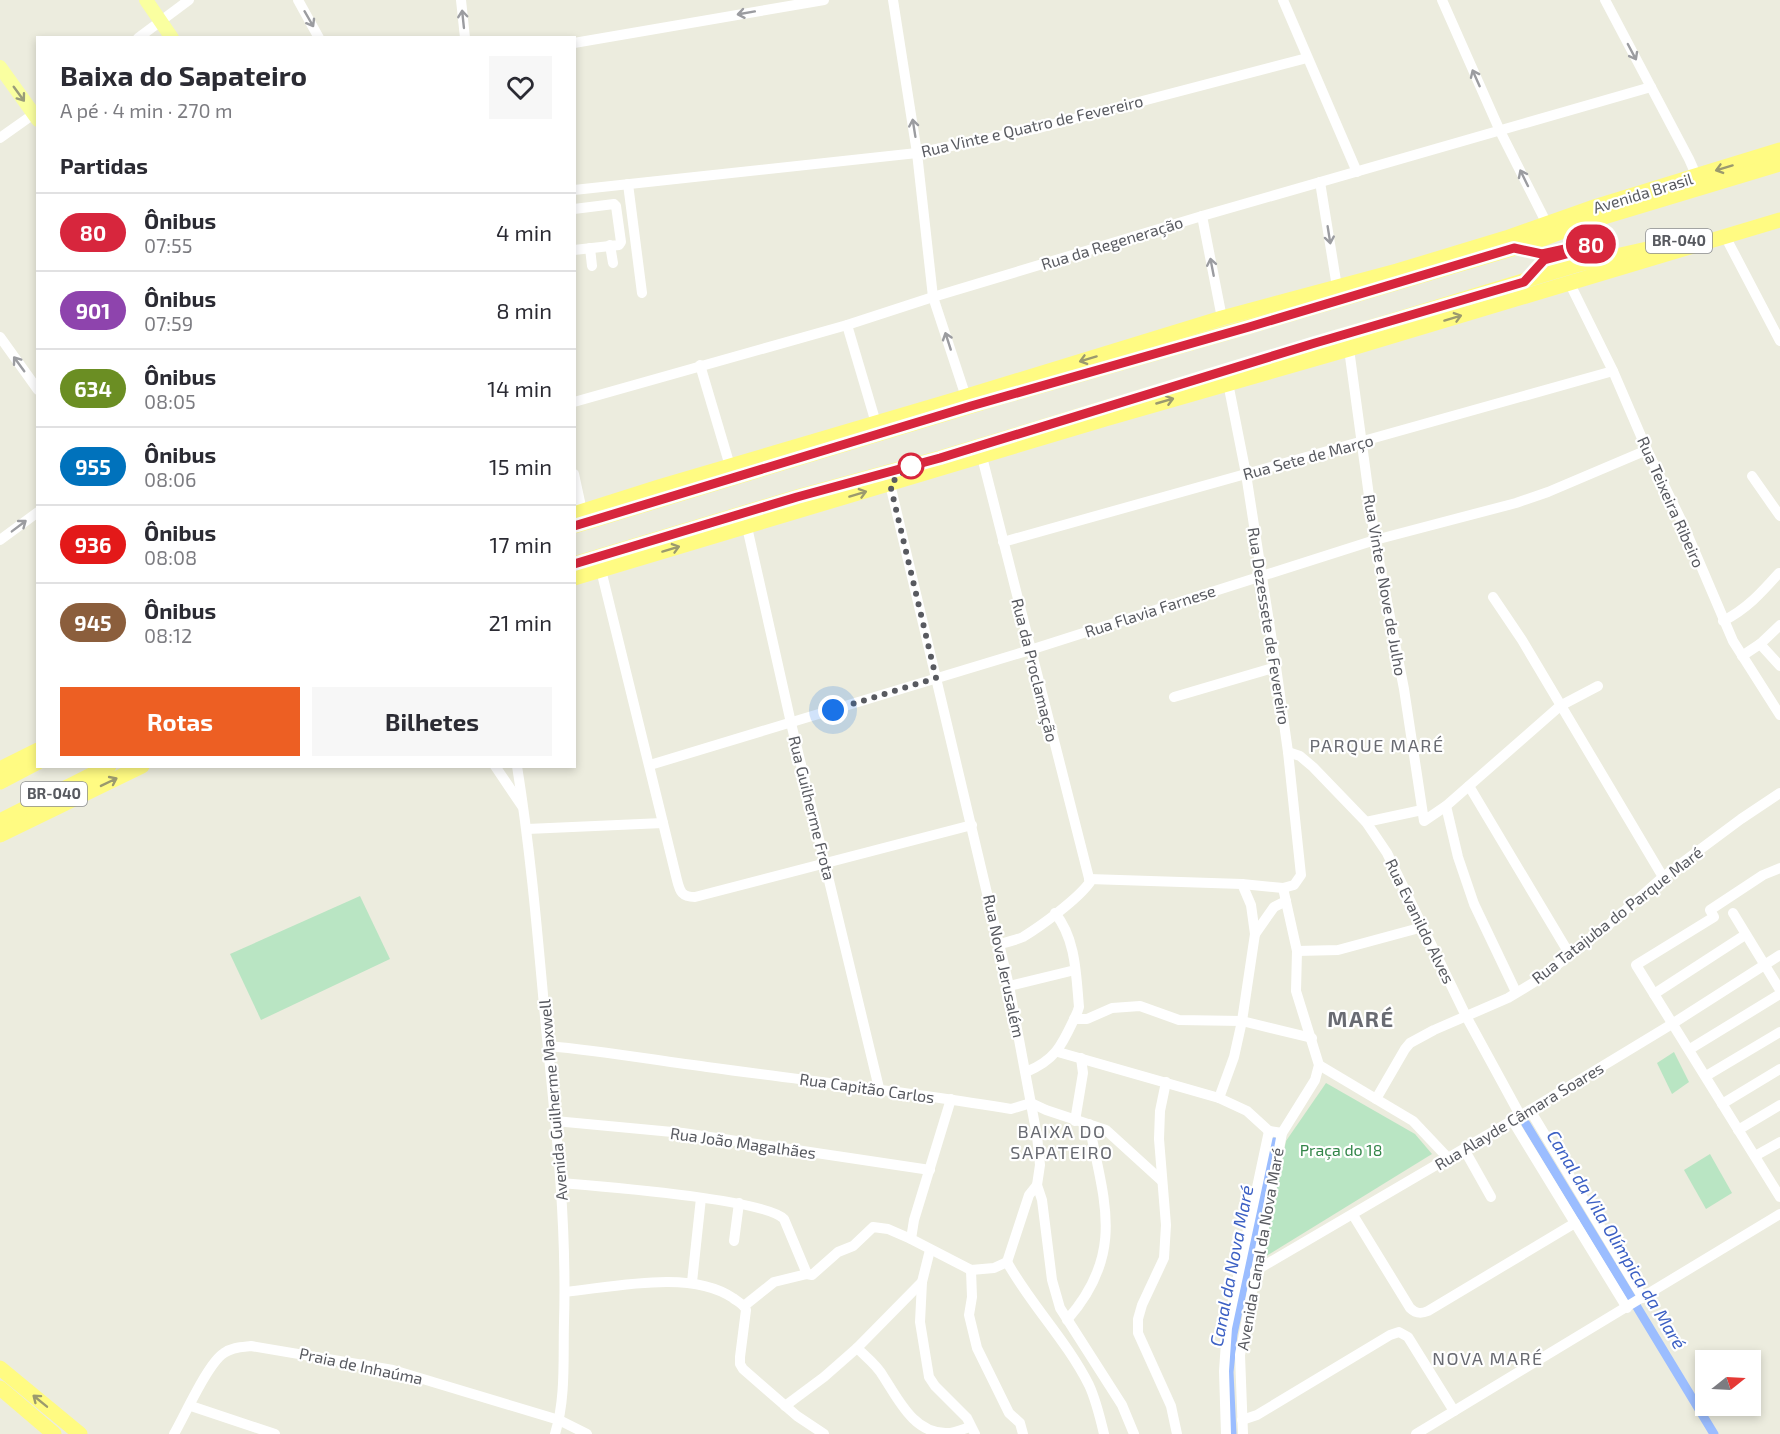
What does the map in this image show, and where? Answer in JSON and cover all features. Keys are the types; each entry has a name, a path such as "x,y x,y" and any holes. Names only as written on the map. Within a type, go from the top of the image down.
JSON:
{"highway":[{"name":"Avenida Brasil","path":"578,512 966,397 1222,318 1397,271 1780,150"},
{"name":"Avenida Brasil","path":"576,525 1532,243 1587,222 1780,164"},
{"name":"BR-040","path":"576,563 940,458 1576,265 1652,249 1780,210"},
{"path":"576,577 1780,220"},
{"path":"1103,368 1125,356 1358,287 1397,271"},
{"path":"1337,336 1412,331"},
{"path":"578,512 605,510 676,489 703,486"},
{"path":"576,572 653,540"},
{"path":"0,769 36,751"},
{"name":"BR-040","path":"0,782 36,763"},
{"name":"BR-040","path":"0,821 105,768"},
{"path":"0,835 138,768"},
{"path":"0,1368 80,1434"},
{"path":"0,1388 54,1434"}],"main road":[{"path":"146,0 171,36"},
{"path":"0,67 36,115"}],"street":[{"path":"141,36 189,0"},
{"path":"298,0 318,36"},
{"path":"461,0 465,36"},
{"path":"576,43 824,0"},
{"path":"893,0 918,153 933,297 966,397"},
{"path":"1283,0 1357,172"},
{"path":"1442,0 1500,131 1547,224"},
{"path":"1605,0 1694,168 1695,177"},
{"name":"Rua Vinte e Quatro de Fevereiro","path":"576,190 918,153 1039,128 1307,58"},
{"name":"Rua da Regeneração","path":"576,401 847,325 1202,216 1651,87"},
{"path":"0,138 36,115"},
{"path":"1320,182 1337,287"},
{"path":"628,184 642,293"},
{"path":"576,209 614,204 621,242 576,250"},
{"path":"1202,216 1222,318"},
{"path":"1725,236 1780,341"},
{"path":"610,245 613,263"},
{"path":"590,248 592,266"},
{"name":"Rua Teixeira Ribeiro","path":"1570,284 1613,371 1647,450 1683,524 1723,621 1742,656 1780,715"},
{"path":"847,325 876,423"},
{"path":"0,337 36,387"},
{"name":"Rua Vinte e Nove de Julho","path":"1349,349 1375,540 1404,689 1423,815"},
{"path":"700,365 730,466"},
{"name":"Rua Sete de Março","path":"1003,542 1613,371"},
{"name":"Rua Dezessete de Fevereiro","path":"1228,383 1246,474 1276,667 1301,871 1299,879 1293,885 1283,888"},
{"name":"Rua Flavia Farnese","path":"650,765 1030,650 1375,540 1516,503 1548,492 1647,450"},
{"name":"Rua da Proclamação","path":"982,457 1090,880"},
{"path":"1752,477 1780,516"},
{"name":"Rua Nova Jerusalém","path":"890,484 1009,986 1031,1103 1040,1165 1037,1185 1042,1200 1056,1298 1067,1320 1122,1405 1134,1434"},
{"path":"576,493 578,512"},
{"path":"0,540 36,513"},
{"name":"Rua Guilherme Frota","path":"747,527 791,723 879,1088"},
{"path":"601,570 677,880 682,894 686,897 695,897 826,865 972,825"},
{"path":"1723,621 1755,600 1779,573"},
{"path":"1493,597 1522,640 1663,877"},
{"path":"1742,656 1760,644 1780,625"},
{"path":"1760,644 1780,666"},
{"path":"1174,697 1276,667"},
{"path":"1365,822 1423,815 1446,806 1560,706 1598,686"},
{"name":"Rua Evanildo Alves","path":"1288,752 1304,759 1365,822 1387,853 1466,1016 1575,1223 1636,1302"},
{"path":"496,768 524,808"},
{"name":"Avenida Guilherme Maxwell","path":"517,768 527,829 561,1183 565,1292 563,1389 555,1434"},
{"path":"1469,786 1570,955"},
{"name":"Rua Tatajuba do Parque Maré","path":"1376,1099 1410,1044 1508,998 1536,981 1663,877 1780,793"},
{"path":"1446,806 1458,857 1474,904 1516,992"},
{"path":"527,829 663,823"},
{"path":"1780,868 1763,875 1710,910 1714,917 1636,965 1738,1130 1755,1156 1776,1180 1780,1197"},
{"path":"1000,944 1021,938 1080,894 1090,880 1242,884 1283,888 1297,951 1296,991 1319,1065 1315,1080 1282,1133"},
{"path":"1219,1098 1234,1057 1242,1021 1255,934 1251,905 1242,884"},
{"path":"1255,934 1274,907 1286,901"},
{"path":"1026,1072 1037,1068 1058,1052 1079,1007 1070,939 1064,923 1055,913"},
{"path":"1690,1049 1780,992 1765,963 1733,913"},
{"path":"1297,951 1338,950 1423,927"},
{"path":"1654,994 1745,935"},
{"name":"Rua Alayde Câmara Soares","path":"1255,1272 1672,1024 1780,955"},
{"path":"1009,986 1075,970"},
{"path":"1074,1019 1087,1019 1112,1008 1140,1006 1179,1020 1242,1021 1312,1038"},
{"path":"1706,1076 1780,1032"},
{"name":"Rua Capitão Carlos","path":"548,1046 594,1050 706,1067 879,1088 1011,1109 1031,1103"},
{"path":"1058,1052 1219,1098 1247,1111 1269,1131"},
{"path":"1075,1121 1083,1074 1081,1058"},
{"path":"1319,1065 1413,1121 1448,1158"},
{"path":"1722,1104 1780,1069"},
{"path":"1166,1082 1160,1111 1159,1139 1166,1224 1164,1258 1142,1305 1138,1319 1138,1333 1171,1406 1177,1434"},
{"path":"911,1239 914,1220 951,1099"},
{"path":"1031,1103 1075,1121 1106,1130 1162,1181"},
{"path":"1738,1130 1780,1105"},
{"name":"Rua Evanildo Alves","path":"1520,1115 1636,1302"},
{"name":"Rua João Magalhães","path":"555,1121 683,1133 930,1170"},
{"path":"1067,1320 1087,1293 1098,1272 1107,1229 1105,1196 1089,1124"},
{"name":"Avenida Canal da Nova Maré","path":"1226,1434 1224,1371 1227,1328 1269,1131 1282,1133 1240,1355 1243,1434"},
{"path":"1755,1156 1780,1142"},
{"path":"1464,1149 1491,1197"},
{"path":"561,1183 635,1189 738,1203 780,1214 787,1225 807,1274"},
{"path":"744,1306 774,1282 807,1274 812,1275 838,1252 853,1246 863,1234 873,1227 888,1229 911,1239 971,1270 994,1268 1007,1262 1029,1195 1037,1185"},
{"path":"692,1282 701,1198"},
{"path":"735,1241 738,1203"},
{"path":"1416,1434 1780,1214"},
{"path":"1353,1215 1410,1308 1421,1314 1575,1223"},
{"path":"857,1348 882,1373 898,1402 921,1425 934,1432 947,1434 972,1430 967,1418 929,1377 920,1322 922,1282 930,1250"},
{"path":"1007,1262 1082,1372 1096,1403 1104,1434"},
{"path":"971,1270 972,1297 969,1315 977,1348 1009,1413 1020,1423 1023,1434"},
{"path":"565,1292 655,1283 692,1282 726,1293 744,1306 747,1315 740,1364 751,1377 785,1406 824,1434"},
{"path":"785,1406 824,1377 857,1348 922,1282"},
{"path":"1242,1420 1257,1415 1390,1335 1399,1332 1408,1337 1454,1412"},
{"name":"Praia de Inhaúma","path":"174,1434 209,1368 220,1355 230,1349 251,1346 393,1370 559,1420 587,1434"},
{"path":"190,1406 275,1434"}],"green space":[{"path":"360,896 390,959 261,1020 230,954"},
{"path":"1674,1052 1689,1082 1672,1094 1657,1063"},
{"name":"Praça do 18","path":"1326,1083 1415,1134 1432,1154 1263,1258 1286,1141"},
{"path":"1710,1154 1732,1193 1706,1209 1684,1170"}],"waterway":[{"name":"Canal da Vila Olímpica da Maré","path":"1526,1124 1714,1434"},
{"name":"Canal da Nova Maré","path":"1232,1434 1229,1372 1233,1334 1274,1142"}],"bus line":[{"name":"80","path":"576,525 971,406 1249,327 1514,248 1542,254 1597,242 1574,252 1544,260 1524,282 1315,343 940,458 797,497 576,563"}],"district":[{"name":"PARQUE MARÉ","path":"1377,746"},
{"name":"MARÉ","path":"1361,1019"},
{"name":"BAIXA DO SAPATEIRO","path":"1062,1142"},
{"name":"NOVA MARÉ","path":"1488,1359"}],"route":[{"path":"833,710 936,678 890,484 911,466"}]}
